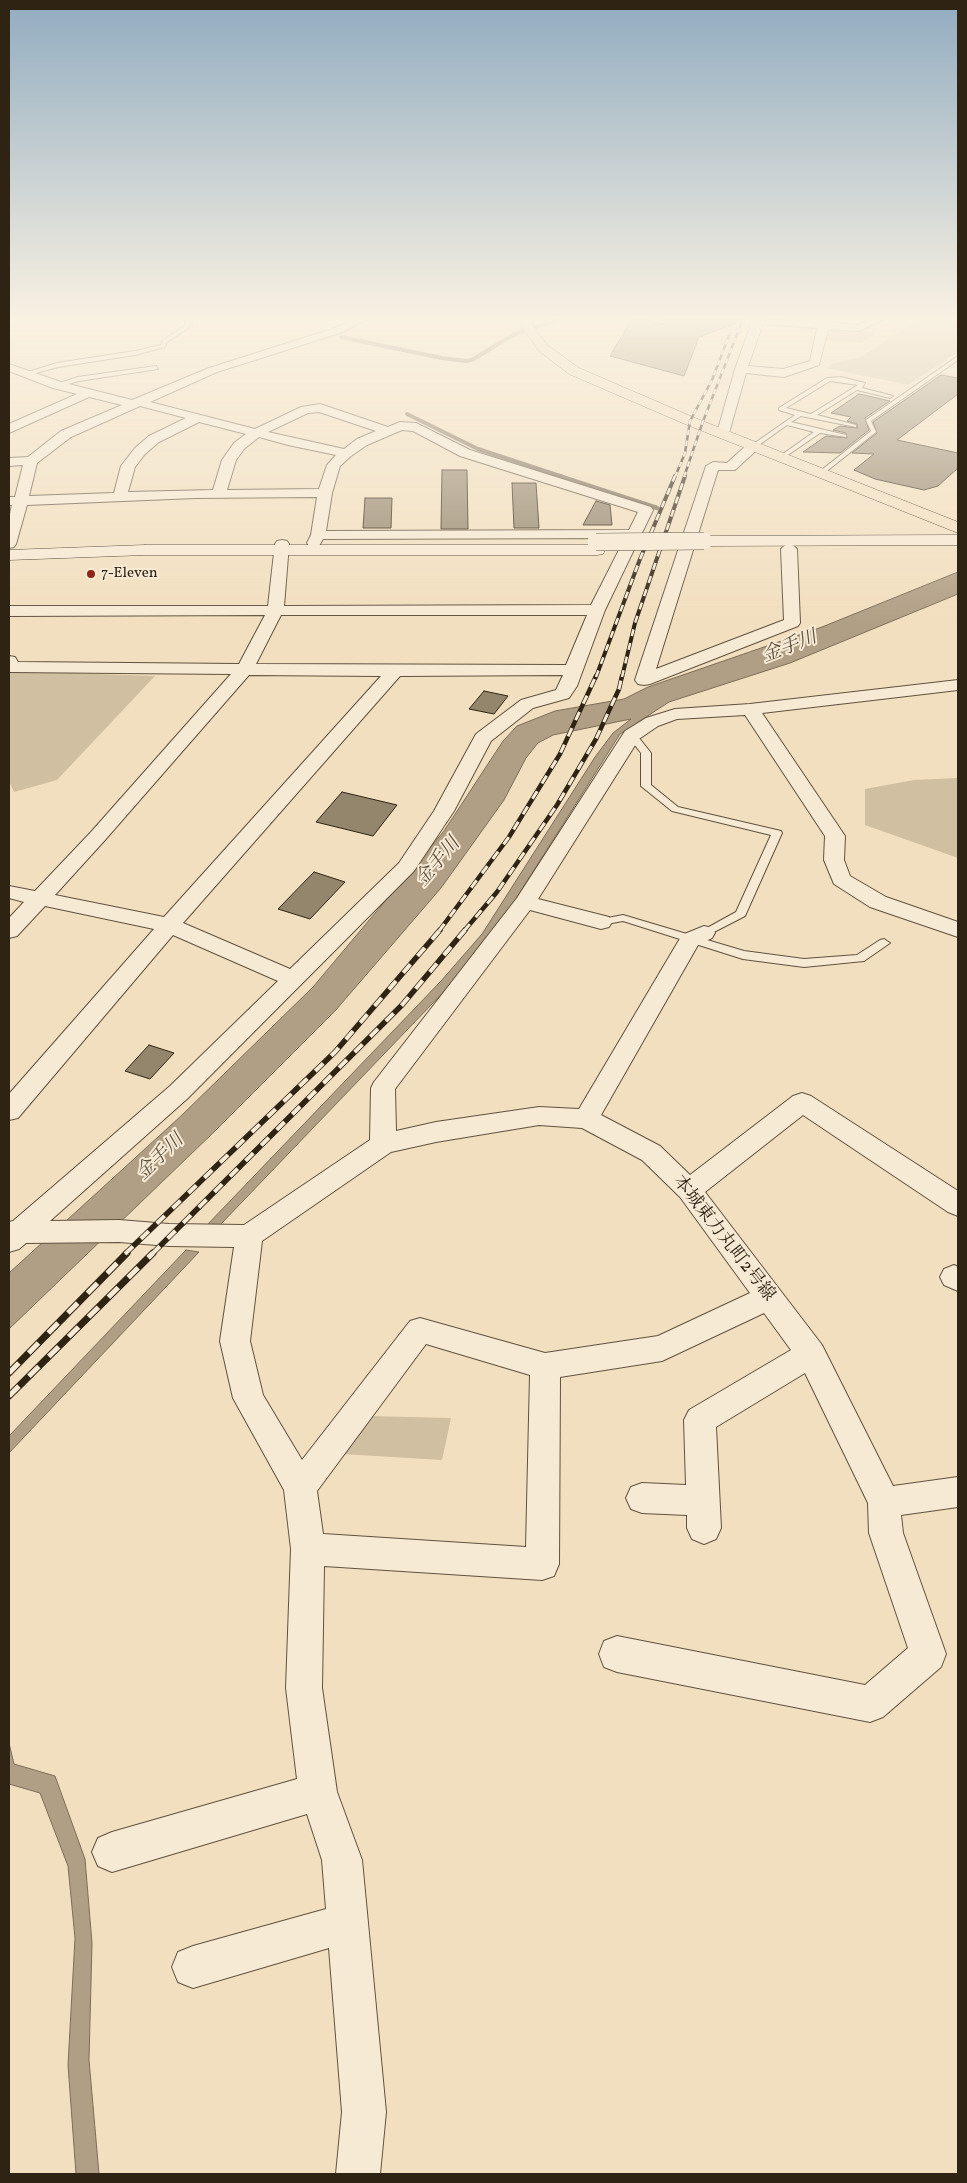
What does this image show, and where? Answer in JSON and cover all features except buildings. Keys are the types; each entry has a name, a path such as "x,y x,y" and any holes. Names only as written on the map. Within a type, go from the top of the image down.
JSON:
{"highway":[{"path":"693,421 958,528"}],"street":[{"path":"9,429 27,421"},
{"path":"9,544 15,501 31,462 66,434 95,421"},
{"path":"120,497 128,466 140,451 154,440 192,421"},
{"path":"209,421 346,453"},
{"path":"219,494 229,460 239,446 256,433 282,421"},
{"path":"358,421 388,431"},
{"path":"723,433 727,421"},
{"path":"12,1235 179,1092 407,867 444,811 482,738 528,704 563,694 568,686 596,610 646,510 465,452 416,427 400,426 362,442 334,464 325,493 316,539"},
{"path":"754,446 730,467 713,466 644,680 792,623 789,549"},
{"path":"9,462 31,462"},
{"path":"15,501 219,494 325,493"},
{"path":"9,555 282,547 316,539 634,534"},
{"path":"316,539 597,546"},
{"path":"9,548 597,546 958,540"},
{"path":"704,544 789,549 958,549"},
{"path":"9,931 104,829 244,670 275,612 282,547"},
{"path":"9,612 596,610"},
{"path":"9,665 244,670 573,670"},
{"path":"9,1111 169,925 395,671"},
{"path":"383,1144 383,1088 525,902 632,734 652,722 675,714 750,709 958,685"},
{"path":"750,709 835,836 834,860 841,879 878,902 958,930"},
{"path":"9,892 169,925 294,979"},
{"path":"525,902 601,922"},
{"path":"586,1119 697,936"},
{"path":"689,1190 802,1102 958,1205"},
{"name":"本城東力丸町2号線","path":"249,1236 383,1144 436,1132 539,1116 586,1119 651,1153 689,1190 811,1354 884,1502"},
{"path":"12,1235 119,1230 169,1235 249,1236 235,1341 248,1398 300,1487 308,1549 304,1688 318,1792 342,1860 364,2112 358,2174"},
{"path":"300,1487 420,1330 545,1366 662,1348 770,1297"},
{"path":"642,1498 704,1515 700,1420 811,1354"},
{"path":"308,1549 542,1564 545,1366"},
{"path":"617,1654 870,1704 928,1654 886,1533 884,1502 958,1492"},
{"path":"112,1852 318,1792"},
{"path":"193,1967 347,1923"}],"lane":[{"path":"754,446 789,421"},
{"path":"832,421 854,426"},
{"path":"821,473 874,431 868,421"},
{"path":"786,423 844,436"},
{"path":"782,457 819,431"},
{"path":"632,734 646,753 646,786 675,809 777,833 741,914 697,936"},
{"path":"601,922 623,918 697,936 743,955 804,963 860,958 884,943"}],"shaded area":[{"path":"9,672 155,676 57,780 14,792 9,781"},
{"path":"958,778 958,858 865,825 865,789 914,780"},
{"path":"368,1416 451,1418 442,1460 342,1454"}],"water":[{"name":"金手川","path":"958,572 958,594 790,663 669,702 620,734 498,927 455,980 220,1225 207,1225 441,981 482,934 595,757 613,733 631,719 553,735 538,743 526,758 504,800 441,888 335,1011 215,1131 9,1329 9,1273 181,1116 313,987 444,831 503,741 517,726 555,711 624,699 648,687 822,627"},
{"path":"186,1250 199,1252 9,1453 9,1436"},
{"path":"9,1743 14,1764 55,1776 85,1859 92,1943 89,2060 99,2174 76,2174 68,2065 75,1938 68,1866 40,1793 9,1784"}],"waterway":[{"path":"421,421 478,449 563,477"},
{"path":"559,476 657,508"}],"railway":[{"path":"675,477 685,453 690,421"},
{"path":"684,477 703,421"},
{"path":"596,677 640,559 675,476"},
{"path":"622,677 635,623 685,476"},
{"path":"439,931 509,837 560,754 596,676"},
{"path":"464,931 497,892 557,805 596,739 619,689 622,676"},
{"path":"125,1254 335,1052 440,930"},
{"path":"152,1254 402,1005 465,930"},
{"path":"9,1373 127,1253"},
{"path":"9,1396 153,1253"}],"place":[{"name":"7-Eleven","path":"91,574"}]}
